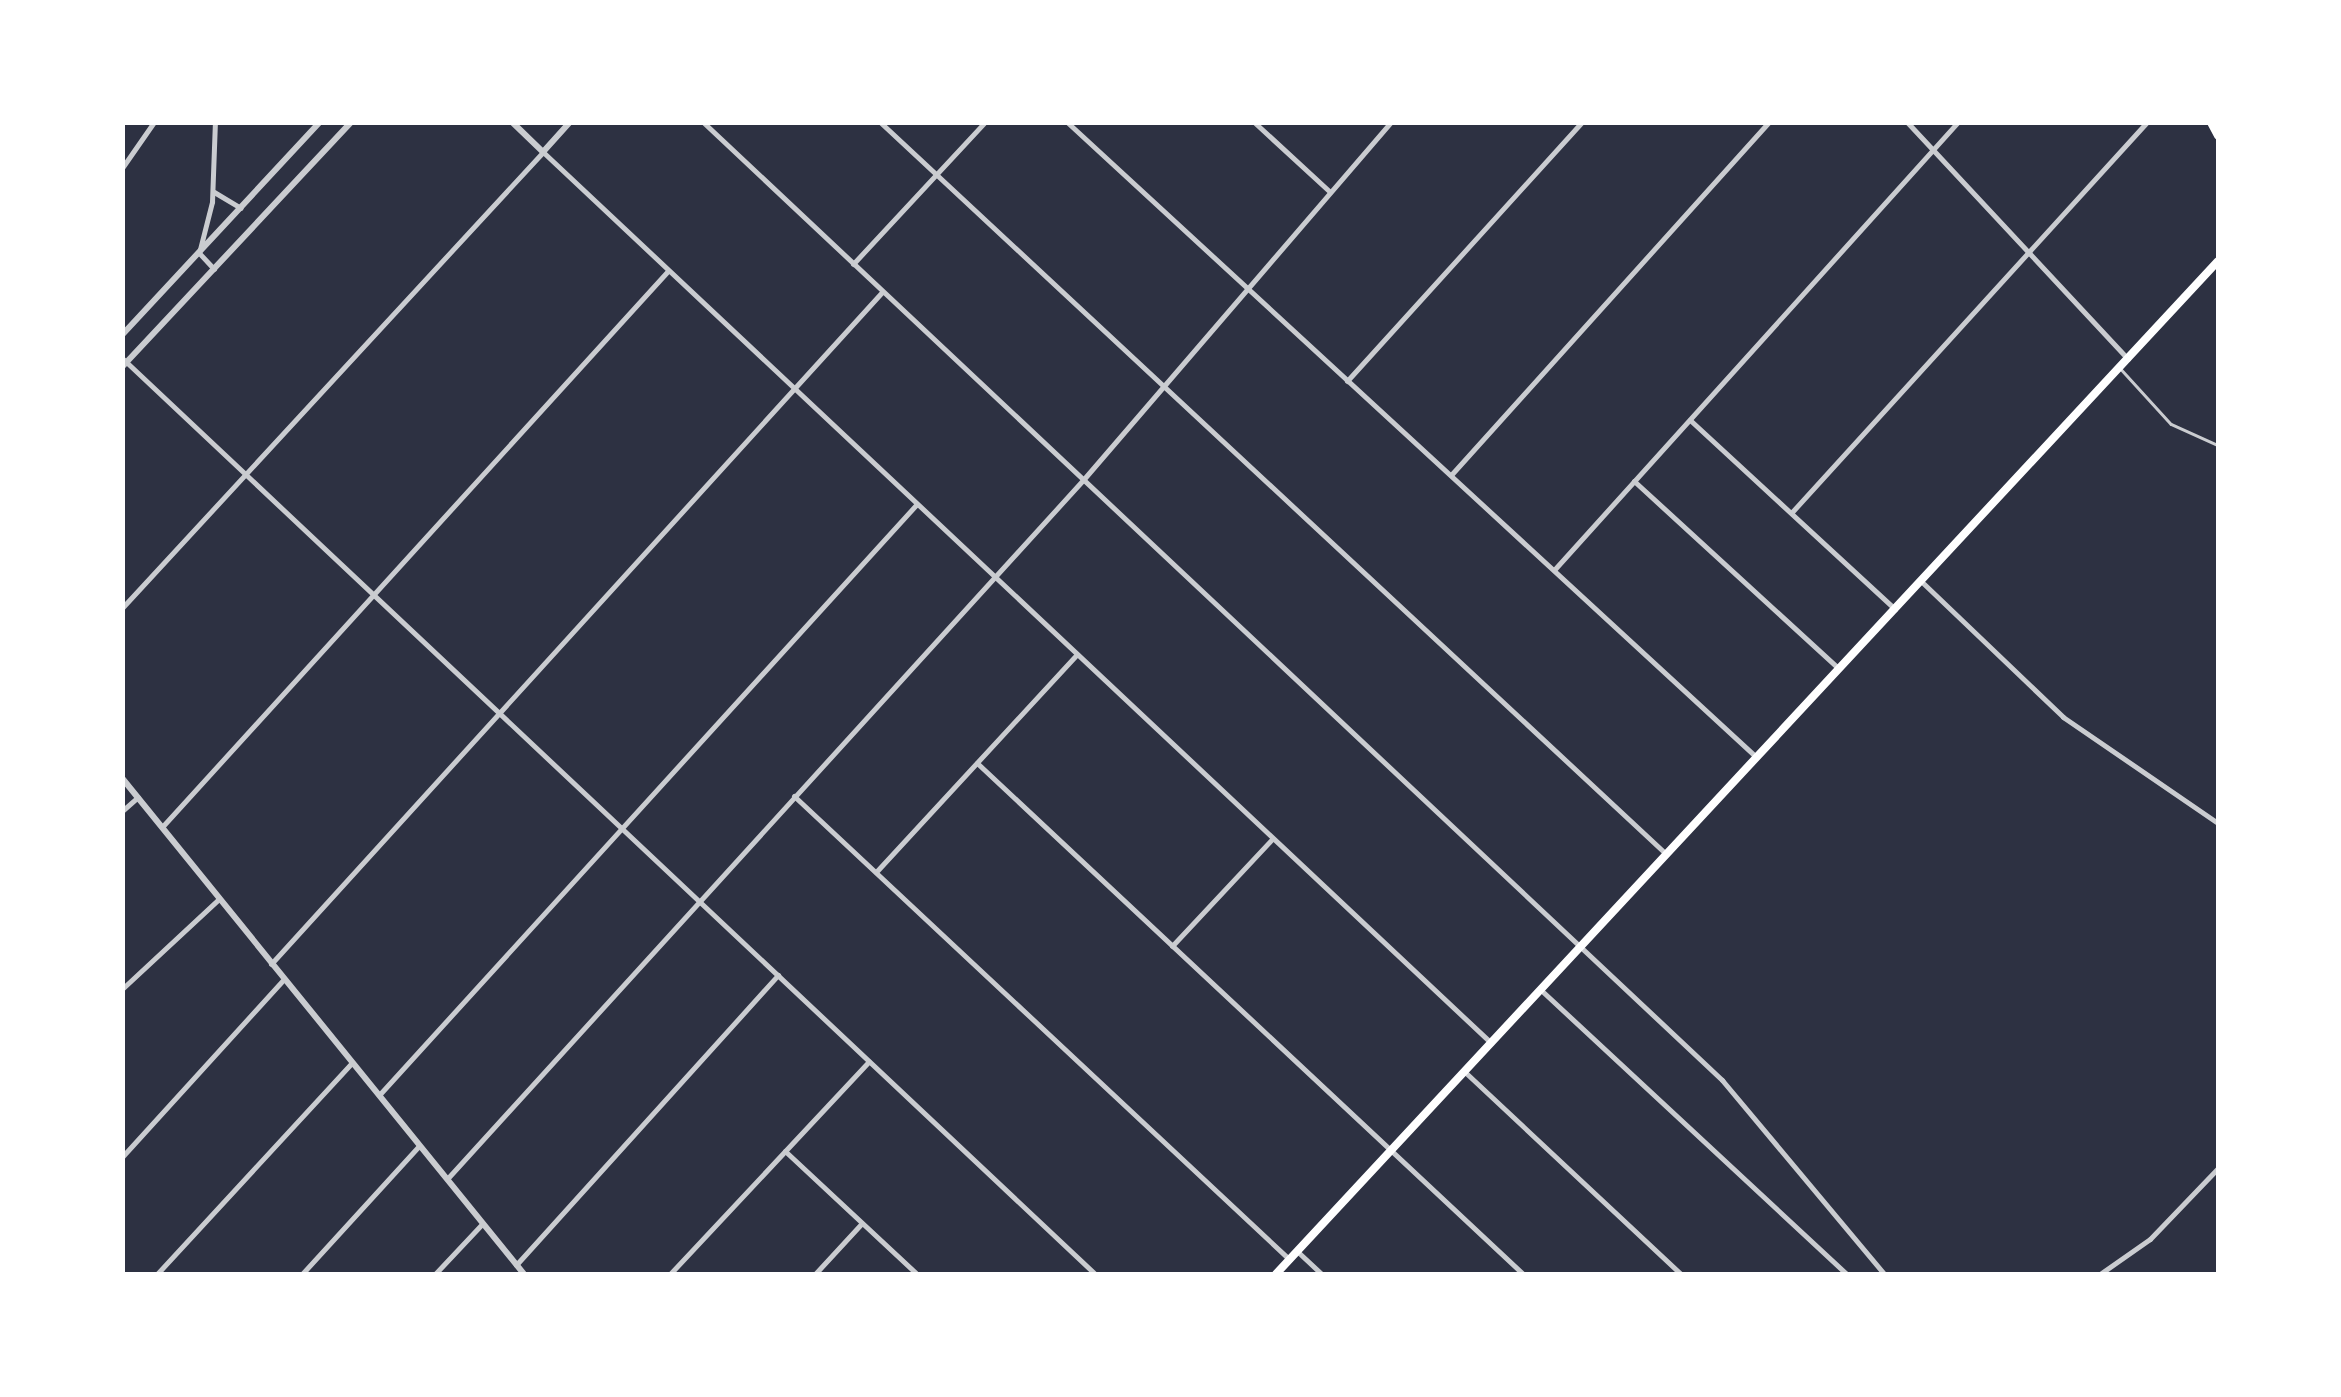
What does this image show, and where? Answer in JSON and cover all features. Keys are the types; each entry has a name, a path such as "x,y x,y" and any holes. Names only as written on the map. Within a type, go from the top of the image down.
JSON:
{"main road":[{"path":"2211,122 2218,135"},
{"path":"1276,1274 1923,583 2218,261"}],"street":[{"path":"122,168 154,122"},
{"path":"198,253 213,191 215,122"},
{"path":"122,335 320,122"},
{"path":"350,122 124,362 1095,1274"},
{"path":"512,122 1492,1045"},
{"path":"122,608 570,122"},
{"path":"703,122 1755,1113 1884,1274"},
{"path":"880,122 1668,855"},
{"path":"853,264 984,122"},
{"path":"1066,122 1758,759"},
{"path":"1254,122 1330,192"},
{"path":"446,1179 1083,480 1391,122"},
{"path":"1347,381 1582,122"},
{"path":"1451,475 1768,122"},
{"path":"1908,122 2128,359"},
{"path":"1554,570 1958,122"},
{"path":"1792,512 2147,122"},
{"path":"213,191 241,208"},
{"path":"198,253 214,269"},
{"path":"162,827 668,270"},
{"path":"270,964 882,292"},
{"path":"1690,420 1897,610"},
{"path":"1634,481 1840,670"},
{"path":"378,1096 916,504"},
{"path":"1923,583 2063,717 2218,823"},
{"path":"876,872 1076,655"},
{"path":"978,763 1523,1274"},
{"path":"122,778 524,1274"},
{"path":"794,796 1290,1260"},
{"path":"122,811 138,797"},
{"path":"1172,946 1272,838"},
{"path":"122,989 219,899"},
{"path":"516,1265 778,975"},
{"path":"122,1157 283,980"},
{"path":"1542,992 1847,1274"},
{"path":"670,1274 869,1062"},
{"path":"157,1274 351,1064"},
{"path":"1466,1073 1681,1274"},
{"path":"302,1274 420,1146"},
{"path":"785,1151 917,1274"},
{"path":"2100,1274 2150,1239 2218,1168"},
{"path":"816,1274 862,1223"},
{"path":"435,1274 482,1224"},
{"path":"1298,1252 1322,1274"}],"lane":[{"path":"2120,368 2171,424 2218,445"}]}
